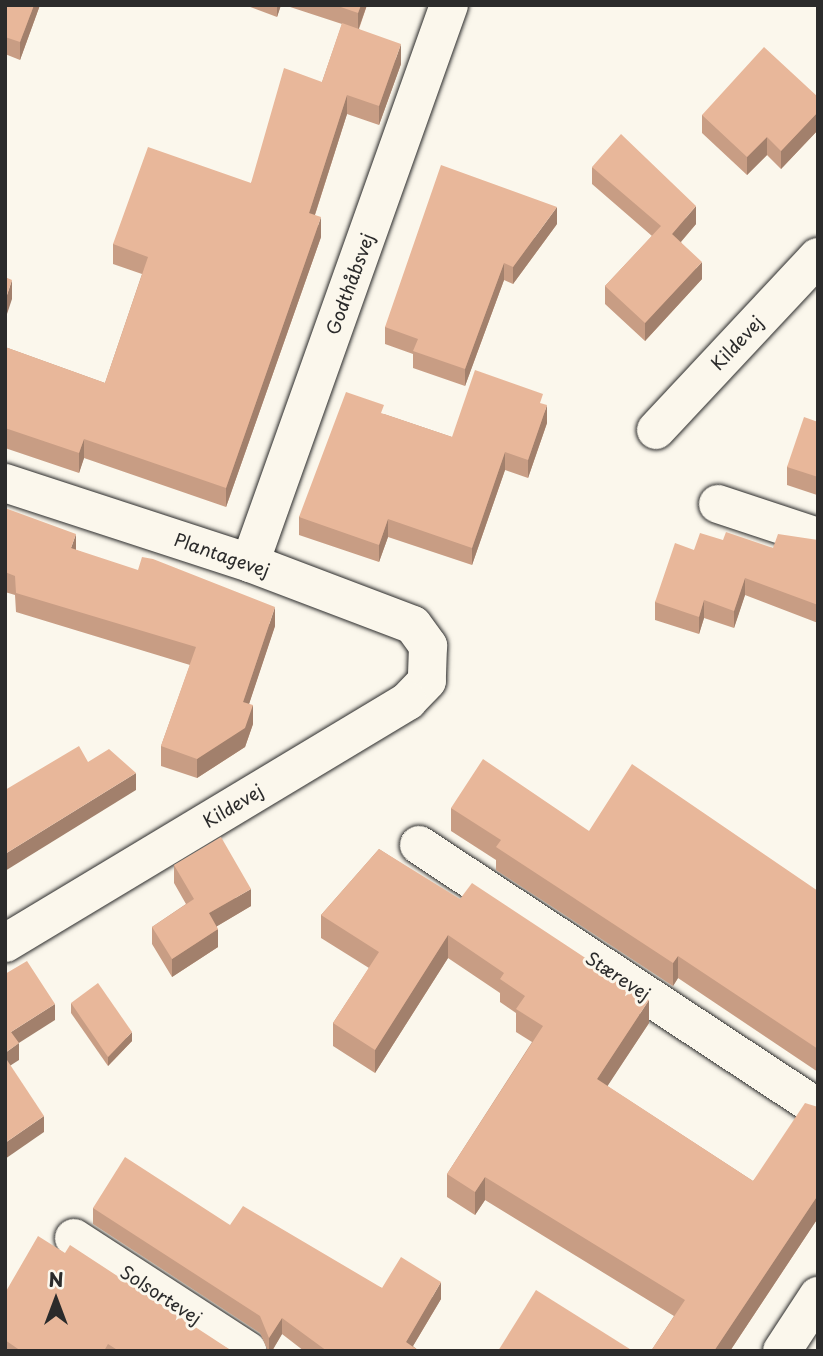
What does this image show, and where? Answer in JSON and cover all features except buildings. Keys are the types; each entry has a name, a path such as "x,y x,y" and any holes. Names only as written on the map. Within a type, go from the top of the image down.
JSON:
{"street":[{"name":"Godthåbsvej","path":"250,563 449,5"},
{"name":"Kildevej","path":"656,430 818,257"},
{"name":"Plantagevej","path":"5,483 250,563 413,625 428,646"},
{"path":"718,504 818,537"},
{"name":"Kildevej","path":"5,943 408,701 427,681 428,646"},
{"name":"Stærevej","path":"419,845 818,1108"},
{"name":"Solsortevej","path":"74,1238 248,1351"},
{"path":"782,1351 818,1296"}]}
